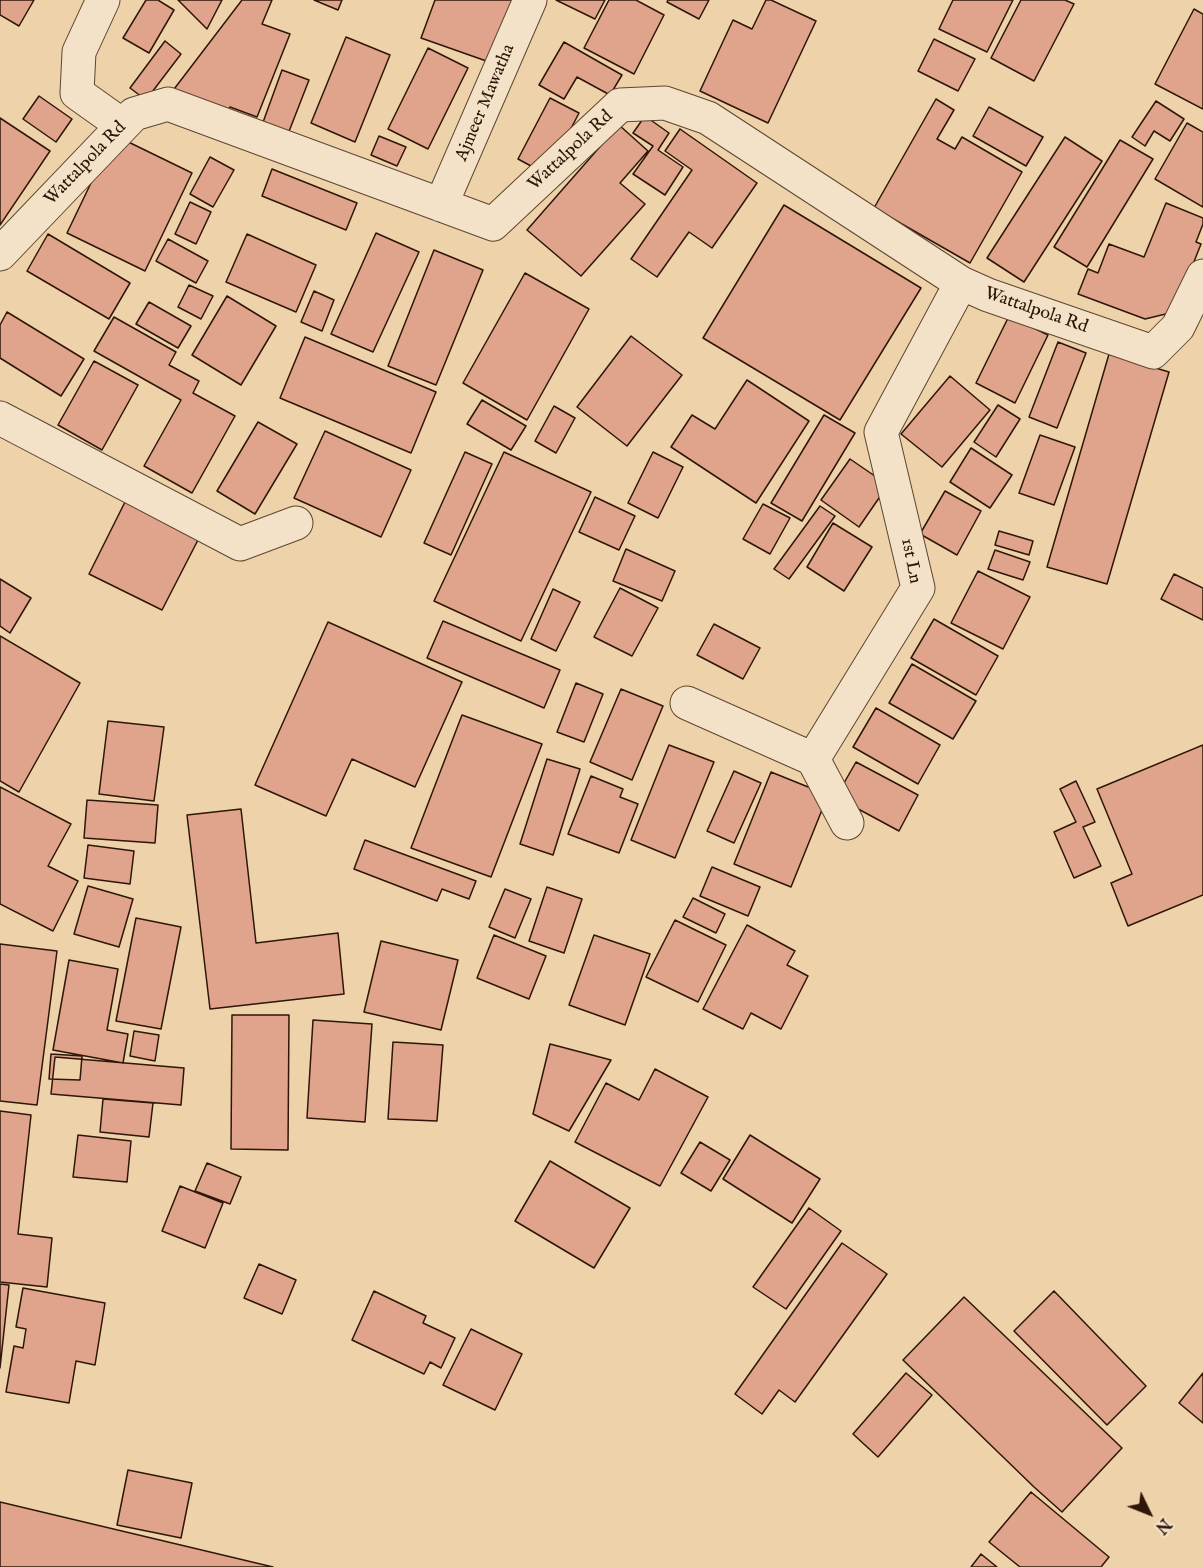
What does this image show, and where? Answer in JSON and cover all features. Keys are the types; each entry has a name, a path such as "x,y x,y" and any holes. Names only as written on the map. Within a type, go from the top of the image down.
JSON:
{"street":[{"path":"103,0 80,52 77,93 122,125"},
{"name":"Ajmeer Mawatha","path":"441,205 530,0"},
{"name":"Wattalpola Rd","path":"0,254 134,114 168,104 493,224 620,105 665,103 708,118 961,283 988,295 1153,351 1178,327 1203,276"},
{"name":"1st Ln","path":"813,759 918,588 881,432 961,283"},
{"path":"0,418 240,544 296,523"},
{"path":"687,703 813,759 847,823"}],"building":[{"path":"0,0 34,0 19,26 0,15"},
{"path":"146,0 158,0 174,10 149,53 123,38"},
{"path":"178,0 222,0 207,29"},
{"path":"242,0 272,0 262,24 290,34 257,117 230,107 225,119 168,97"},
{"path":"314,0 342,0 338,10"},
{"path":"435,0 514,0 492,63 421,38"},
{"path":"556,0 605,0 595,19"},
{"path":"609,0 636,0 664,15 634,74 584,48"},
{"path":"668,0 709,0 699,19 667,2"},
{"path":"766,0 771,0 816,21 768,123 700,91 733,20 752,29"},
{"path":"953,0 1013,0 987,52 939,29"},
{"path":"1021,0 1065,0 1074,4 1034,81 991,58"},
{"path":"1194,9 1203,14 1203,109 1155,84"},
{"path":"346,37 390,55 355,142 311,123"},
{"path":"934,39 975,59 958,91 918,71"},
{"path":"165,41 181,54 146,100 130,88"},
{"path":"564,42 622,75 610,95 577,77 564,99 539,85"},
{"path":"428,48 468,68 428,149 388,129"},
{"path":"282,70 309,80 288,134 262,125"},
{"path":"39,96 72,119 56,142 23,119"},
{"path":"550,98 579,113 563,144 531,166 518,159"},
{"path":"936,99 954,110 937,139 955,149 962,137 1022,172 970,263 874,208"},
{"path":"1156,101 1184,119 1170,141 1154,131 1145,146 1132,137"},
{"path":"989,107 1043,137 1026,166 973,136"},
{"path":"645,116 669,133 658,150 683,167 665,195 633,174 653,146 633,133"},
{"path":"0,118 50,151 0,225"},
{"path":"1187,123 1203,132 1203,207 1155,179"},
{"path":"619,125 648,151 620,183 645,204 581,276 527,230"},
{"path":"680,129 757,183 712,248 689,232 657,277 631,259 692,170 665,151"},
{"path":"114,135 192,173 145,271 67,233"},
{"path":"379,136 406,147 397,166 371,155"},
{"path":"1065,137 1102,161 1024,282 987,258"},
{"path":"1120,140 1153,159 1087,267 1054,247"},
{"path":"210,157 234,170 213,207 190,194"},
{"path":"272,169 357,203 346,230 262,196"},
{"path":"190,202 211,212 196,244 175,234"},
{"path":"1166,203 1203,218 1196,242 1201,244 1174,312 1145,319 1078,294 1088,269 1098,273 1109,244 1144,257"},
{"path":"784,205 921,288 840,420 703,338"},
{"path":"376,233 419,252 373,352 331,334"},
{"path":"48,234 130,283 109,319 27,271"},
{"path":"247,234 316,265 296,312 226,282"},
{"path":"168,239 208,261 196,283 156,261"},
{"path":"434,250 483,270 436,385 388,366"},
{"path":"525,273 589,309 527,420 463,383"},
{"path":"189,285 213,296 201,319 178,307"},
{"path":"314,291 334,300 322,331 301,322"},
{"path":"227,296 276,326 241,385 192,355"},
{"path":"149,302 191,326 178,348 136,324"},
{"path":"7,312 84,359 61,396 0,358 0,325"},
{"path":"1009,316 1048,335 1015,403 976,383"},
{"path":"114,317 176,352 169,365 199,381 193,393 235,416 192,493 144,466 181,400 94,351"},
{"path":"631,336 682,375 627,446 577,407"},
{"path":"305,337 436,392 411,453 280,398"},
{"path":"1058,342 1086,353 1057,428 1029,417"},
{"path":"1109,354 1169,372 1107,584 1047,567"},
{"path":"94,361 138,385 102,450 58,425"},
{"path":"950,376 990,410 942,467 901,434"},
{"path":"747,380 809,421 756,503 671,447 692,415 715,429"},
{"path":"482,400 526,426 511,450 467,424"},
{"path":"998,405 1020,419 996,457 974,442"},
{"path":"554,406 575,418 556,453 535,441"},
{"path":"824,415 855,433 802,521 771,503"},
{"path":"258,422 297,444 255,514 217,491"},
{"path":"325,431 411,470 381,537 294,498"},
{"path":"1040,435 1075,447 1054,505 1019,493"},
{"path":"971,448 1012,475 990,508 950,482"},
{"path":"465,452 492,464 451,555 424,543"},
{"path":"504,452 591,492 521,641 434,601"},
{"path":"653,452 683,467 658,518 628,503"},
{"path":"850,459 888,485 859,527 821,500"},
{"path":"945,491 981,511 957,555 920,534"},
{"path":"595,497 635,516 619,550 579,532"},
{"path":"125,502 199,538 162,610 89,574"},
{"path":"763,504 790,518 770,554 743,539"},
{"path":"820,506 835,516 789,579 774,569"},
{"path":"833,523 872,547 844,591 807,567"},
{"path":"999,531 1033,541 1029,555 995,545"},
{"path":"626,549 675,571 662,601 613,581"},
{"path":"995,550 1030,562 1023,580 988,569"},
{"path":"978,571 1030,597 1003,649 951,623"},
{"path":"1174,574 1203,588 1203,620 1161,599"},
{"path":"0,579 31,598 10,633 0,626"},
{"path":"620,588 658,608 632,656 594,637"},
{"path":"553,589 580,602 556,651 531,639"},
{"path":"934,619 998,656 976,695 911,658"},
{"path":"443,621 560,670 544,708 427,658"},
{"path":"328,622 462,682 415,787 352,759 326,816 255,785"},
{"path":"714,624 760,648 743,679 697,655"},
{"path":"0,636 80,683 19,792 0,781"},
{"path":"912,664 976,701 953,739 889,703"},
{"path":"576,683 603,694 584,742 557,732"},
{"path":"621,689 663,706 632,780 590,762"},
{"path":"876,708 940,745 918,784 853,747"},
{"path":"462,715 542,744 491,877 411,848"},
{"path":"108,721 164,727 154,801 99,794"},
{"path":"669,745 714,762 675,858 631,840"},
{"path":"1203,745 1203,895 1128,926 1111,883 1132,874 1097,789"},
{"path":"547,759 580,769 553,855 520,844"},
{"path":"856,762 918,795 899,831 836,797"},
{"path":"734,771 761,783 734,843 707,831"},
{"path":"771,772 828,795 791,887 734,864"},
{"path":"591,776 623,789 620,797 638,804 619,853 568,834"},
{"path":"1076,781 1095,822 1083,827 1101,866 1074,878 1054,832 1076,822 1060,789"},
{"path":"0,787 71,824 48,866 78,881 53,931 0,904"},
{"path":"87,800 158,805 155,843 84,838"},
{"path":"241,809 256,943 338,933 344,994 210,1009 187,815"},
{"path":"365,840 476,881 469,899 442,889 437,901 354,869"},
{"path":"88,845 134,851 130,884 84,878"},
{"path":"712,867 760,887 748,916 700,896"},
{"path":"88,886 133,899 119,947 74,934"},
{"path":"547,887 582,899 564,953 529,941"},
{"path":"505,889 531,899 515,938 489,927"},
{"path":"693,898 725,914 716,933 683,917"},
{"path":"136,918 181,927 161,1029 116,1021"},
{"path":"675,920 726,945 698,1002 646,977"},
{"path":"747,925 795,951 787,965 808,976 781,1029 751,1013 743,1029 703,1009"},
{"path":"494,935 546,956 529,999 477,978"},
{"path":"594,935 650,954 625,1025 569,1005"},
{"path":"381,941 458,960 441,1030 364,1012"},
{"path":"0,944 57,951 37,1105 0,1101"},
{"path":"69,960 118,969 107,1030 128,1034 123,1063 53,1050"},
{"path":"232,1015 289,1015 288,1150 231,1149"},
{"path":"313,1020 372,1024 365,1122 307,1118"},
{"path":"134,1031 159,1035 155,1061 130,1056"},
{"path":"393,1042 443,1045 437,1121 388,1119"},
{"path":"550,1044 611,1060 569,1131 533,1114"},
{"path":"51,1054 82,1056 80,1080 49,1079"},
{"path":"55,1057 184,1068 181,1105 51,1094"},
{"path":"655,1069 708,1097 660,1186 575,1142 606,1083 639,1100"},
{"path":"103,1099 153,1103 149,1137 100,1132"},
{"path":"0,1111 31,1115 18,1234 52,1238 47,1287 0,1282"},
{"path":"78,1135 131,1141 127,1182 73,1177"},
{"path":"750,1135 820,1179 792,1223 723,1179"},
{"path":"700,1142 730,1160 711,1191 681,1173"},
{"path":"550,1161 630,1208 594,1268 515,1221"},
{"path":"207,1163 241,1177 230,1204 195,1191"},
{"path":"180,1186 223,1203 205,1248 162,1231"},
{"path":"809,1208 841,1231 786,1309 753,1287"},
{"path":"842,1243 887,1274 795,1402 779,1390 762,1414 735,1394"},
{"path":"259,1264 296,1280 282,1314 244,1298"},
{"path":"0,1284 9,1285 0,1368"},
{"path":"23,1288 105,1303 95,1365 76,1361 69,1403 6,1392 14,1346 23,1348 26,1329 16,1327"},
{"path":"374,1291 426,1316 423,1323 455,1338 441,1368 430,1362 424,1374 352,1340"},
{"path":"1054,1291 1146,1386 1107,1425 1014,1331"},
{"path":"964,1297 1122,1448 1062,1512 903,1360"},
{"path":"471,1329 522,1354 495,1410 443,1385"},
{"path":"906,1373 932,1395 878,1457 853,1434"},
{"path":"1203,1373 1203,1423 1179,1403"},
{"path":"128,1470 192,1483 181,1538 117,1525"},
{"path":"1031,1492 1109,1557 1101,1567 1020,1567 989,1542"},
{"path":"0,1502 273,1567 0,1567"},
{"path":"981,1554 997,1567 971,1567"}]}
